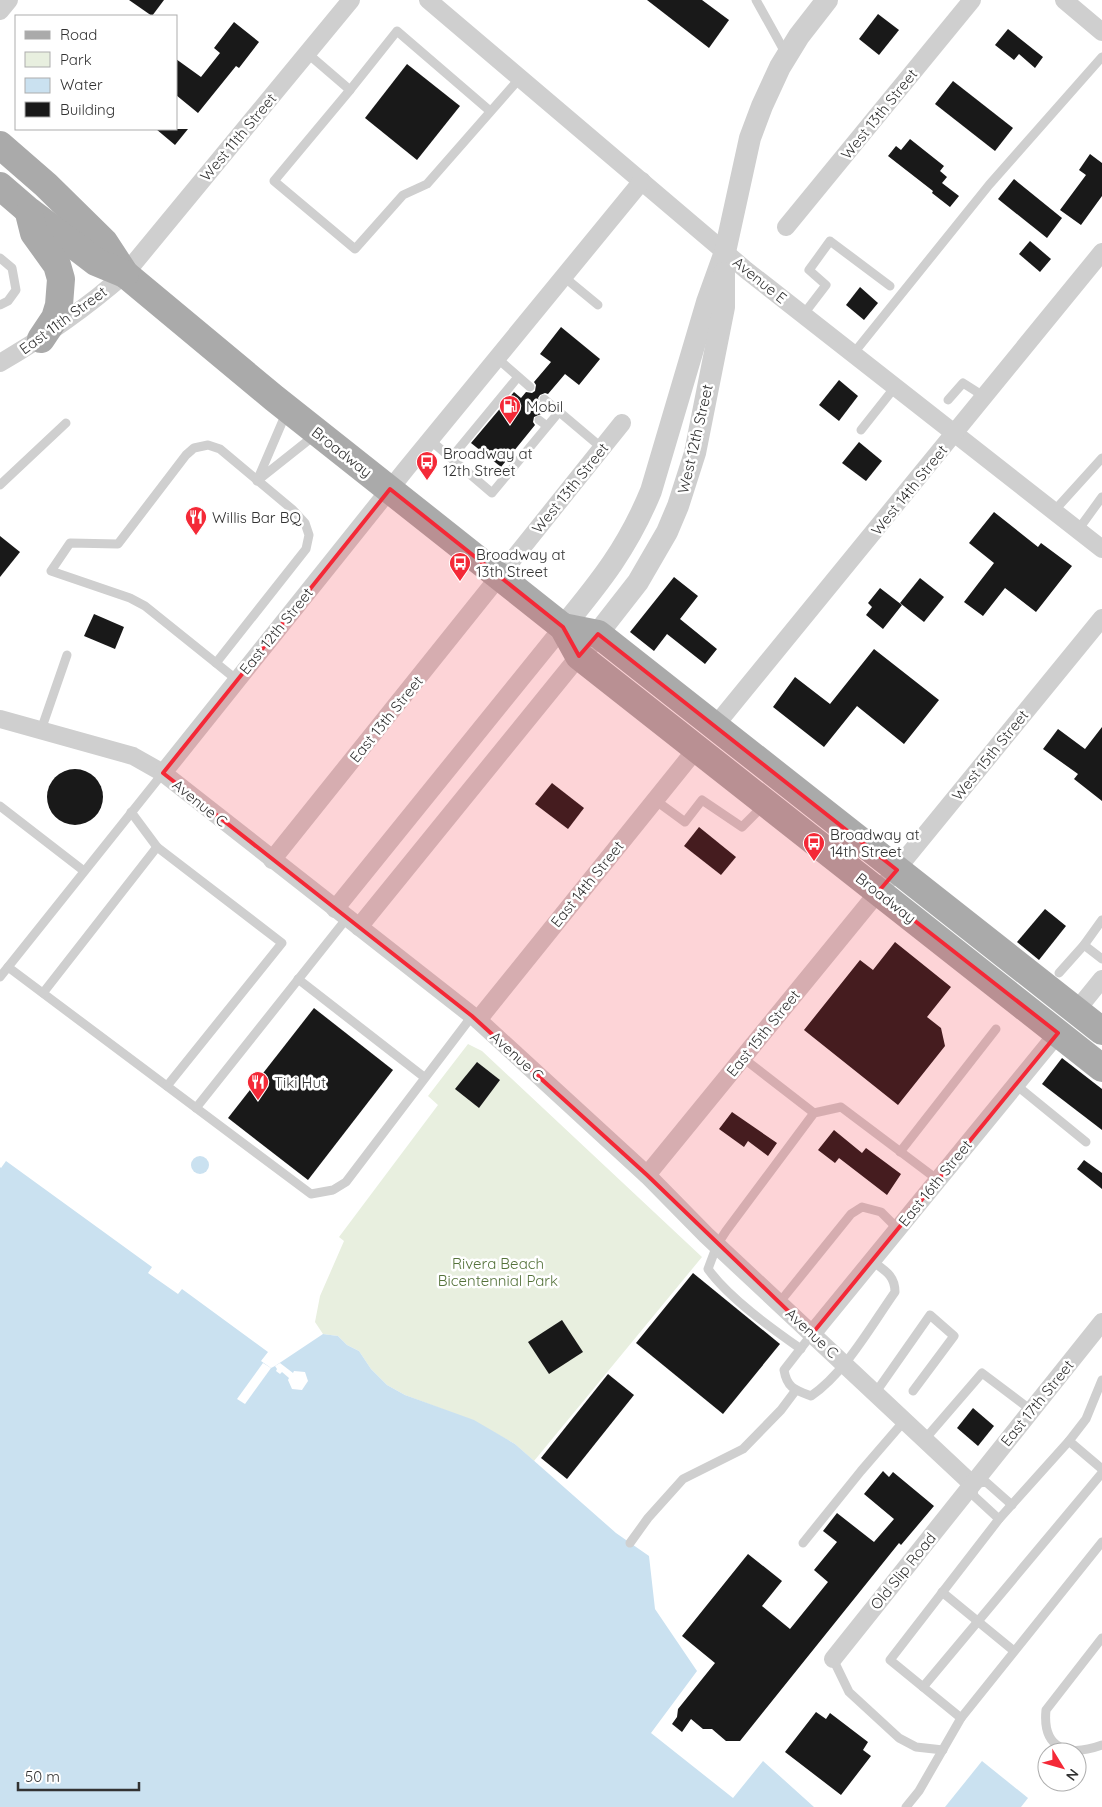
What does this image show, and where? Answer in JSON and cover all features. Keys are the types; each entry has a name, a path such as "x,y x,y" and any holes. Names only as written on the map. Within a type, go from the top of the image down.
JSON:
{"main road":[{"name":"Broadway","path":"0,145 104,242 125,274 288,409 563,627 579,656 1102,1068"},
{"name":"Broadway","path":"0,186 29,211 96,262 125,274"},
{"path":"29,211 34,233 57,265 61,279 59,305 55,318 41,339"},
{"name":"Broadway","path":"563,627 598,634 1102,1031"}],"street":[{"path":"0,12 9,0"},
{"name":"West 11th Street","path":"125,274 351,0"},
{"name":"Avenue E","path":"428,0 724,252 1102,549"},
{"name":"West 12th Street","path":"563,627 613,565 640,516 651,491 707,302 724,252 750,138 762,106 787,56 799,36 827,0"},
{"name":"West 13th Street","path":"786,227 972,0"},
{"path":"1064,0 1102,32"},
{"path":"390,490 642,181"},
{"name":"West 12th Street","path":"579,656 638,582 653,558 678,506 688,479 695,453 724,307 724,252"},
{"name":"West 14th Street","path":"715,726 1102,252"},
{"name":"East 11th Street","path":"0,363 41,339 96,299 125,274"},
{"name":"West 13th Street","path":"500,577 622,423"},
{"name":"East 12th Street","path":"163,773 390,490"},
{"name":"East 13th Street","path":"272,860 500,577"},
{"name":"West 15th Street","path":"878,892 1102,618"},
{"path":"347,918 563,627"},
{"path":"347,918 579,656"},
{"name":"Avenue C","path":"0,719 133,756 163,773 475,1018 647,1175 779,1303 972,1484"},
{"name":"East 14th Street","path":"475,1018 697,748"},
{"name":"East 15th Street","path":"647,1175 878,892"},
{"path":"1076,1011 1102,979"},
{"name":"East 16th Street","path":"812,1334 1058,1033"},
{"name":"East 17th Street","path":"972,1484 1102,1322"},
{"name":"Old Slip Road","path":"833,1658 972,1484"}],"lane":[{"path":"756,0 787,56"},
{"path":"490,111 397,31 274,180 355,249 403,196 427,184 520,78"},
{"path":"307,53 350,90"},
{"path":"853,354 989,184 1102,57"},
{"path":"803,315 826,285 809,270 830,241 890,286"},
{"path":"0,258 12,268 16,290 8,301 0,305"},
{"path":"564,277 598,305"},
{"path":"497,358 530,387"},
{"path":"451,458 472,438 508,393 518,376"},
{"path":"948,400 963,383 985,397"},
{"path":"861,430 895,387"},
{"path":"544,399 602,448"},
{"path":"257,481 288,409"},
{"path":"430,440 492,493 559,412"},
{"path":"539,420 547,426"},
{"path":"0,485 66,424"},
{"path":"257,481 318,432"},
{"path":"527,435 534,442"},
{"path":"216,663 306,549 309,535 305,523 293,510 220,449 208,445 194,448 186,456 118,544 70,543 50,571 130,598 145,606 237,680"},
{"path":"512,453 520,460"},
{"path":"1054,511 1102,458"},
{"path":"503,464 511,470"},
{"path":"1078,530 1102,497"},
{"path":"41,730 67,654"},
{"path":"0,977 163,773"},
{"path":"655,800 685,822 702,800 742,827 766,803"},
{"path":"0,806 84,871"},
{"path":"131,812 157,847 282,943 167,1086"},
{"path":"43,992 157,847"},
{"path":"196,1108 347,918"},
{"path":"1059,973 1102,920"},
{"path":"1084,944 1102,959"},
{"path":"8,967 311,1194 334,1190 346,1182 424,1077 475,1018"},
{"path":"298,979 424,1077"},
{"path":"900,1152 996,1029"},
{"path":"743,1058 814,1113"},
{"path":"1016,1085 1086,1142"},
{"path":"800,1349 715,1279 708,1269 717,1244 814,1113 841,1107 938,1180"},
{"path":"779,1303 851,1214 862,1207 881,1212 898,1229"},
{"path":"812,1334 784,1370 786,1381 796,1390 811,1396 825,1386 844,1363 895,1292 895,1284 890,1275 872,1261"},
{"path":"876,1392 930,1315 954,1336 913,1391"},
{"path":"925,1439 982,1374 1031,1410"},
{"path":"961,1718 890,1660 999,1519 1069,1441 1086,1419 1102,1380"},
{"path":"630,1543 648,1518 683,1479 743,1449 781,1410 796,1390"},
{"path":"803,1543 905,1420"},
{"path":"1069,1441 1102,1469"},
{"path":"923,1687 1102,1473"},
{"path":"999,1519 974,1496 972,1484 986,1482 1012,1505"},
{"path":"906,1807 919,1791 961,1718 1102,1542"},
{"path":"942,1592 1014,1651"},
{"path":"1102,1638 1046,1710 1045,1723 1050,1739 1059,1748 1081,1749 1102,1745"},
{"path":"833,1658 850,1692 899,1738 916,1747 943,1750"}],"highlighted area":[{"path":"390,489 563,627 579,656 598,634 897,870 878,892 1058,1033 812,1334 647,1175 472,1016 163,773"}],"green space":[{"name":"Rivera Beach Bicentennial Park","path":"468,1044 482,1051 702,1257 534,1461 515,1444 474,1421 405,1395 387,1385 371,1369 359,1351 347,1345 338,1336 323,1334 315,1322 320,1296 344,1241 339,1237 438,1105 428,1096"}],"water":[{"path":"196,1156 204,1156 209,1161 207,1172 196,1174 191,1169 191,1161"},
{"path":"6,1161 152,1267 148,1273 178,1294 182,1289 268,1352 261,1361 271,1368 323,1334 338,1336 347,1345 359,1351 371,1369 387,1385 405,1395 474,1420 515,1444 616,1533 649,1556 655,1609 697,1671 651,1733 733,1798 763,1761 814,1807 0,1807 0,1167"},
{"path":"982,1761 1028,1798 1021,1807 945,1807"}],"pier":[{"path":"263,1363 271,1368 245,1404 237,1399"},
{"path":"280,1363 293,1373 294,1371 305,1372 308,1381 302,1390 292,1389 289,1378 282,1372 280,1374 276,1371 275,1366"}],"building":[{"path":"129,0 164,0 153,15"},
{"path":"647,0 702,0 729,20 709,48"},
{"path":"878,14 899,30 879,55 859,39"},
{"path":"234,22 259,42 239,68 236,66 198,113 178,97 178,60 201,77 220,53 214,48"},
{"path":"1008,29 1043,57 1035,68 1019,54 1014,60 995,45"},
{"path":"407,64 460,106 417,160 365,118"},
{"path":"953,81 1013,128 995,151 935,104"},
{"path":"188,129 175,145 157,130"},
{"path":"910,139 944,166 940,171 947,177 942,183 959,196 950,207 932,193 933,191 888,156 896,146 901,150"},
{"path":"1090,154 1102,163 1102,196 1081,225 1060,210 1086,175 1079,170"},
{"path":"1014,179 1062,218 1047,238 998,199"},
{"path":"1030,241 1051,259 1040,272 1019,254"},
{"path":"860,287 878,303 864,320 846,305"},
{"path":"561,327 600,359 579,385 565,374 548,394 540,395 538,398 540,404 536,410 541,414 534,417 533,422 535,425 501,467 471,443 514,392 521,398 526,392 532,393 535,391 536,385 534,382 551,362 540,354"},
{"path":"839,380 858,396 839,421 819,405"},
{"path":"859,442 882,461 866,481 842,463"},
{"path":"994,512 1038,547 1041,543 1072,566 1036,612 1005,588 983,616 964,602 994,563 969,543"},
{"path":"0,536 20,552 0,577"},
{"path":"674,577 698,596 680,619 717,649 705,664 667,634 654,651 630,632"},
{"path":"920,578 944,597 924,622 900,603"},
{"path":"880,588 902,605 883,629 866,615 872,607 868,603"},
{"path":"94,614 124,627 115,649 84,636"},
{"path":"874,649 939,700 904,744 857,706 824,747 773,707 795,677 830,704"},
{"path":"1102,727 1102,801 1074,779 1078,774 1043,749 1058,729 1085,749"},
{"path":"75,769 86,771 95,777 101,786 103,797 101,808 95,817 86,823 75,825 64,823 55,817 49,808 47,797 49,786 55,777 64,771"},
{"path":"552,783 584,808 568,829 535,804"},
{"path":"699,827 736,857 721,875 684,846"},
{"path":"1045,909 1066,926 1039,960 1017,942"},
{"path":"895,942 951,987 927,1017 941,1028 945,1046 898,1105 804,1030 860,960 873,970"},
{"path":"314,1008 393,1070 308,1180 228,1118"},
{"path":"1062,1058 1102,1089 1102,1130 1042,1084"},
{"path":"477,1062 500,1080 479,1108 455,1089"},
{"path":"732,1112 777,1143 768,1156 748,1141 744,1147 719,1129"},
{"path":"834,1130 862,1153 866,1148 901,1174 887,1195 839,1158 835,1163 818,1150"},
{"path":"1084,1160 1102,1173 1102,1189 1077,1169"},
{"path":"693,1273 780,1344 723,1414 636,1343"},
{"path":"562,1320 583,1352 549,1374 528,1342"},
{"path":"608,1374 634,1395 567,1479 541,1458"},
{"path":"973,1408 994,1426 978,1446 957,1428"},
{"path":"883,1471 889,1477 893,1472 934,1506 901,1545 899,1543 740,1741 726,1741 712,1729 703,1729 691,1719 682,1732 672,1724 677,1717 678,1709 715,1663 682,1636 748,1554 782,1581 762,1606 790,1629 828,1582 814,1570 837,1542 823,1531 837,1513 874,1542 894,1519 864,1494"},
{"path":"816,1712 826,1719 830,1713 868,1742 863,1750 871,1756 841,1795 785,1752"}],"place":[{"name":"Mobil","path":"510,425"},
{"name":"Broadway at 12th Street","path":"427,481"},
{"name":"Willis Bar BQ","path":"196,536"},
{"name":"Broadway at 13th Street","path":"460,582"},
{"name":"Broadway at 14th Street","path":"814,862"},
{"name":"Tiki Hut","path":"258,1101"}]}
